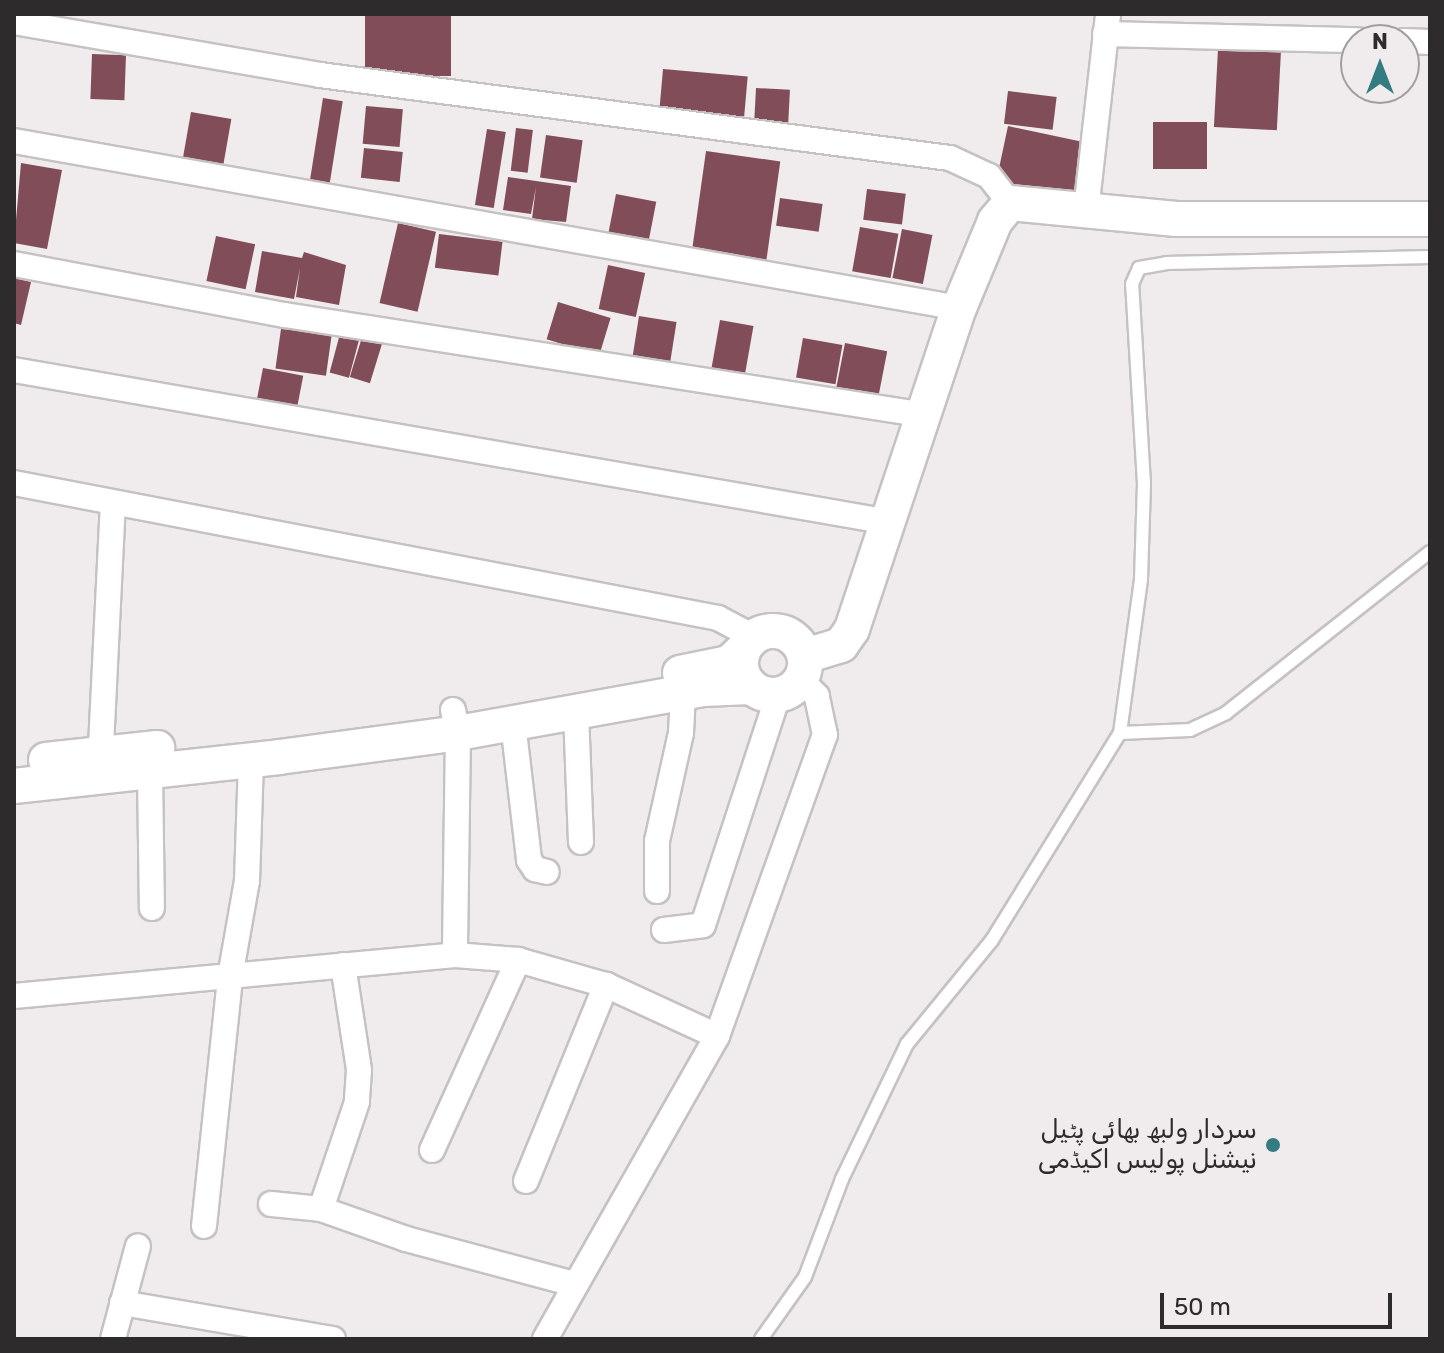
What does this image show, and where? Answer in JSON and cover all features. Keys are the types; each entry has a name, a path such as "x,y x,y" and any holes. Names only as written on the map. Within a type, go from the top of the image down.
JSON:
{"main road":[{"path":"14,786 100,765 277,737 456,721 513,723 683,693 784,680 841,645 852,629 884,521 926,415 959,308 995,221 1010,203 1176,219 1430,219"},
{"path":"14,764 100,765 150,772 251,760 709,670 748,644 784,632 784,680"},
{"path":"748,644 743,676 784,680"}],"street":[{"path":"14,22 320,75 950,158 989,176 1010,203"},
{"path":"1086,211 1106,24 1340,39"},
{"path":"14,141 959,308"},
{"path":"14,264 285,315 926,415"},
{"path":"14,370 884,521"},
{"path":"14,483 718,618 748,644"},
{"path":"100,765 113,503"},
{"path":"545,1339 717,1036 825,735 817,696 784,680 703,925 664,930"},
{"path":"657,891 657,841 671,791 683,693"},
{"path":"576,712 581,842"},
{"path":"455,955 456,721"},
{"path":"513,723 529,860 547,872"},
{"path":"204,1226 230,977 247,881 251,760"},
{"path":"150,772 152,908"},
{"path":"14,996 455,955 518,960 606,985 717,1036"},
{"path":"432,1150 518,960"},
{"path":"321,1209 357,1102 359,1070 343,965"},
{"path":"526,1181 606,985"},
{"path":"271,1204 321,1209 406,1239 574,1284"},
{"path":"113,1339 138,1246"},
{"path":"122,1303 333,1339"}],"lane":[{"path":"761,1339 805,1277 847,1167 907,1044 992,940 1120,733 1131,665 1143,516 1132,284 1139,268 1166,263 1430,257"},
{"path":"1120,733 1190,730 1226,713 1430,552"}],"building":[{"path":"365,14 451,14 451,76 365,76"},
{"path":"1218,49 1281,52 1277,130 1214,127"},
{"path":"92,54 126,55 124,100 90,99"},
{"path":"663,69 748,76 744,118 659,111"},
{"path":"756,88 790,90 788,131 754,129"},
{"path":"1008,91 1057,97 1053,130 1004,124"},
{"path":"323,98 343,101 330,184 310,181"},
{"path":"366,106 403,109 400,147 363,144"},
{"path":"191,112 231,119 221,175 181,168"},
{"path":"1153,122 1207,122 1207,169 1153,169"},
{"path":"1008,126 1089,143 1077,201 996,184"},
{"path":"516,128 533,130 528,173 511,171"},
{"path":"487,129 506,132 494,208 475,205"},
{"path":"546,135 583,140 577,183 540,178"},
{"path":"364,148 403,152 400,182 361,178"},
{"path":"706,151 780,161 765,267 691,257"},
{"path":"21,163 62,170 47,249 14,243"},
{"path":"508,177 571,186 566,222 532,219 536,187 531,214 503,210"},
{"path":"867,189 906,194 902,225 863,220"},
{"path":"616,194 656,202 648,245 608,237"},
{"path":"780,198 823,204 819,232 776,226"},
{"path":"398,223 436,232 418,312 380,303"},
{"path":"860,227 898,234 891,278 852,271"},
{"path":"902,229 932,235 923,284 892,278"},
{"path":"439,234 503,242 498,276 435,268"},
{"path":"216,236 255,244 246,289 206,281"},
{"path":"262,251 302,258 304,252 346,265 339,305 296,297 300,268 294,299 255,292"},
{"path":"608,265 645,273 636,317 599,309"},
{"path":"14,278 31,282 21,325 14,323"},
{"path":"558,302 611,318 599,355 547,339"},
{"path":"639,316 677,322 670,365 632,359"},
{"path":"720,320 753,326 744,378 711,372"},
{"path":"282,322 333,329 326,376 275,369"},
{"path":"341,330 360,335 349,378 330,373"},
{"path":"363,334 383,340 370,383 350,377"},
{"path":"803,338 842,345 835,384 796,377"},
{"path":"845,343 887,351 877,401 835,393"},
{"path":"263,368 303,376 296,415 255,407"}],"place":[{"name":"سردار ولبھ بھائی پٹیل نیشنل پولیس اکیڈمی","path":"1273,1145"}]}
